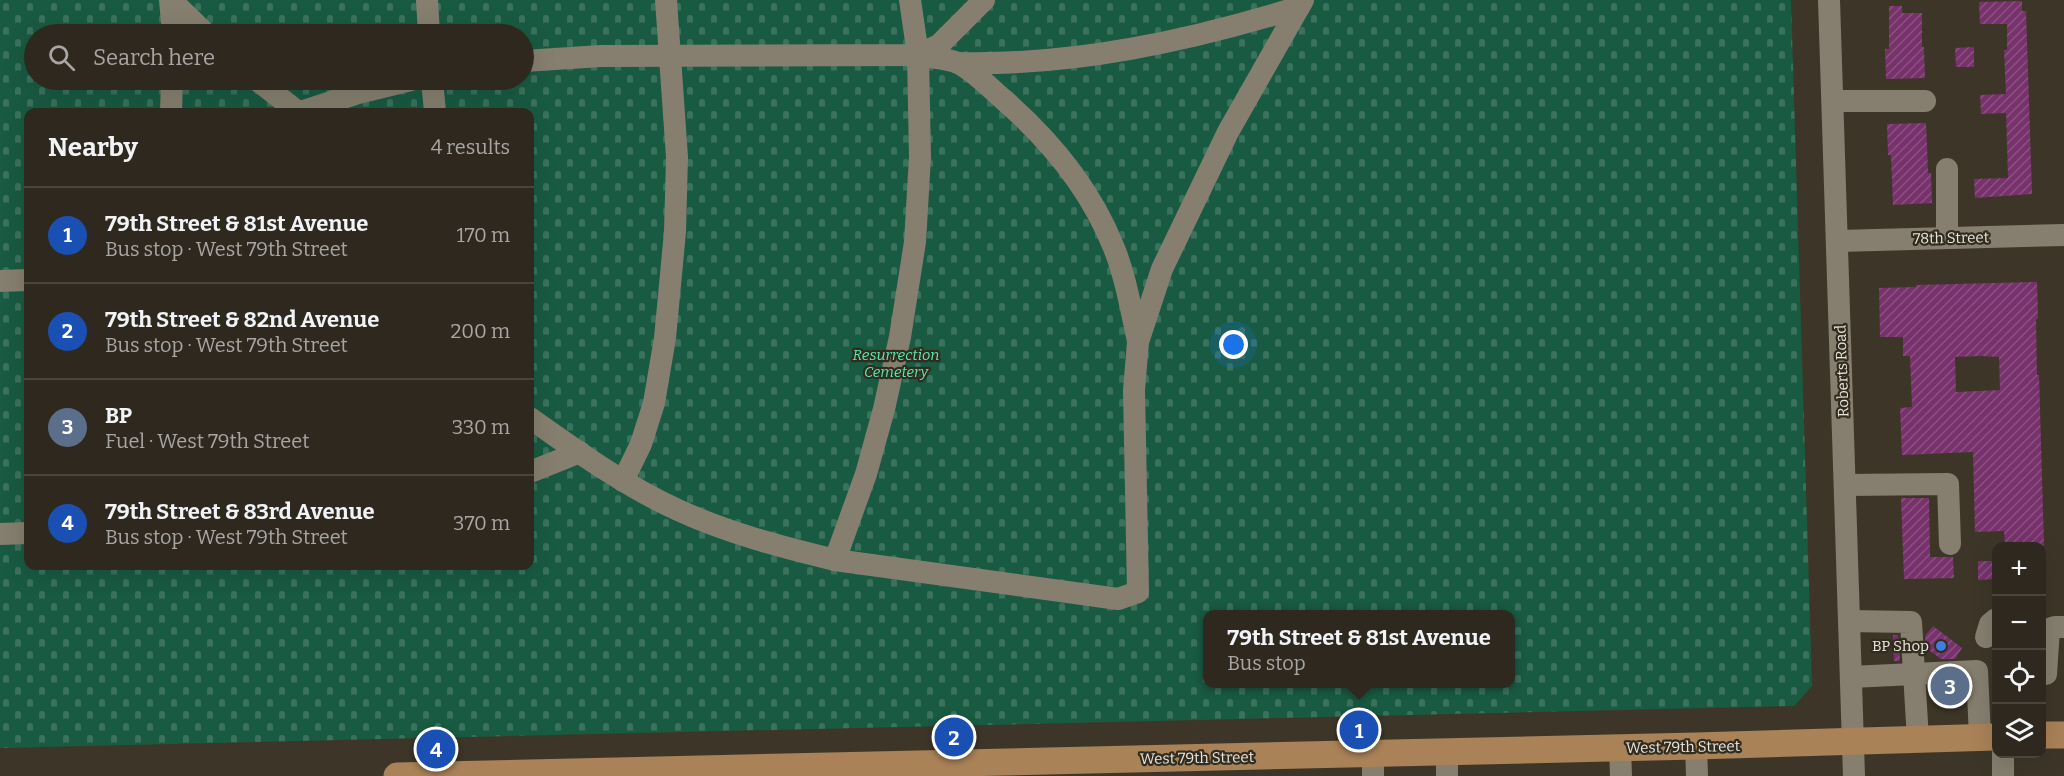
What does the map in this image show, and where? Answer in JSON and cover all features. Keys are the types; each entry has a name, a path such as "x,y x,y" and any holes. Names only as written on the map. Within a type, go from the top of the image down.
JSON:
{"main road":[{"path":"2046,735 2064,735"},
{"name":"West 79th Street","path":"397,776 1447,764 1620,748 1988,737"}],"street":[{"path":"170,0 172,24"},
{"path":"170,0 195,24"},
{"path":"427,0 428,24"},
{"path":"624,481 641,444 654,403 665,338 675,232 677,157 672,56 666,0"},
{"path":"835,560 866,474 900,337 915,242 920,157 918,55 910,0"},
{"path":"918,55 939,45 984,0"},
{"name":"Roberts Road","path":"1829,0 1854,776"},
{"path":"534,60 601,56 918,55 958,63 999,64 1051,60 1121,50 1244,24 1301,4"},
{"path":"534,421 624,481 676,509 726,530 835,560 1118,599 1138,592 1134,390 1138,342 1162,269 1228,132 1301,4"},
{"path":"958,63 1034,126 1069,167 1114,247 1127,288 1138,342"},
{"path":"171,108 172,90"},
{"path":"270,90 295,108"},
{"path":"312,108 370,90"},
{"path":"433,90 435,108"},
{"path":"1833,101 1925,101"},
{"path":"1947,169 1947,238"},
{"name":"78th Street","path":"1838,241 2064,236"},
{"path":"0,281 24,280"},
{"path":"534,470 580,452"},
{"path":"1845,485 1948,484 1950,544"},
{"path":"0,534 24,533"},
{"path":"1849,621 1911,622 1918,740"},
{"path":"2046,674 2048,633 2053,624"},
{"path":"1851,678 1977,671 1988,737"},
{"path":"1696,746 1697,776"},
{"path":"1620,748 1621,776"},
{"path":"2003,758 2003,776"}],"green space":[{"name":"Resurrection Cemetery","path":"0,0 1791,0 1812,686 1794,706 0,748"}],"building":[{"path":"2022,1 2022,11 2026,11 2032,194 1975,198 1974,179 2008,178 2006,113 1981,114 1980,95 2006,94 2004,50 2007,50 2007,24 1980,24 1979,2"},
{"path":"1889,6 1902,6 1902,13 1922,13 1925,78 1886,79 1885,49 1889,49"},
{"path":"1974,47 1974,67 1956,67 1955,48"},
{"path":"1926,123 1932,203 1893,205 1887,124"},
{"path":"2037,282 2037,375 2039,375 2044,542 2005,542 2004,531 1975,532 1973,452 1902,455 1900,408 1912,407 1910,356 1903,356 1903,337 1880,337 1879,288 1916,287 1916,285","holes":["1955,357 1999,357 2000,390 1956,392"]},
{"path":"1901,498 1929,498 1930,557 1953,557 1954,578 1904,579"},
{"path":"1978,561 1992,561 1992,579 1978,580"},
{"name":"BP Shop","path":"1933,626 1962,648 1955,659 1941,659 1926,648 1925,636"},
{"path":"1893,635 1898,635 1900,661 1894,661"},
{"path":"1964,685 1965,694 1933,695 1933,687"}],"place":[{"name":"BP Shop","path":"1941,646"},
{"name":"BP","path":"1950,686"},
{"name":"79th Street & 81st Avenue","path":"1359,730"},
{"name":"79th Street & 82nd Avenue","path":"954,737"},
{"name":"79th Street & 83rd Avenue","path":"436,749"}]}
